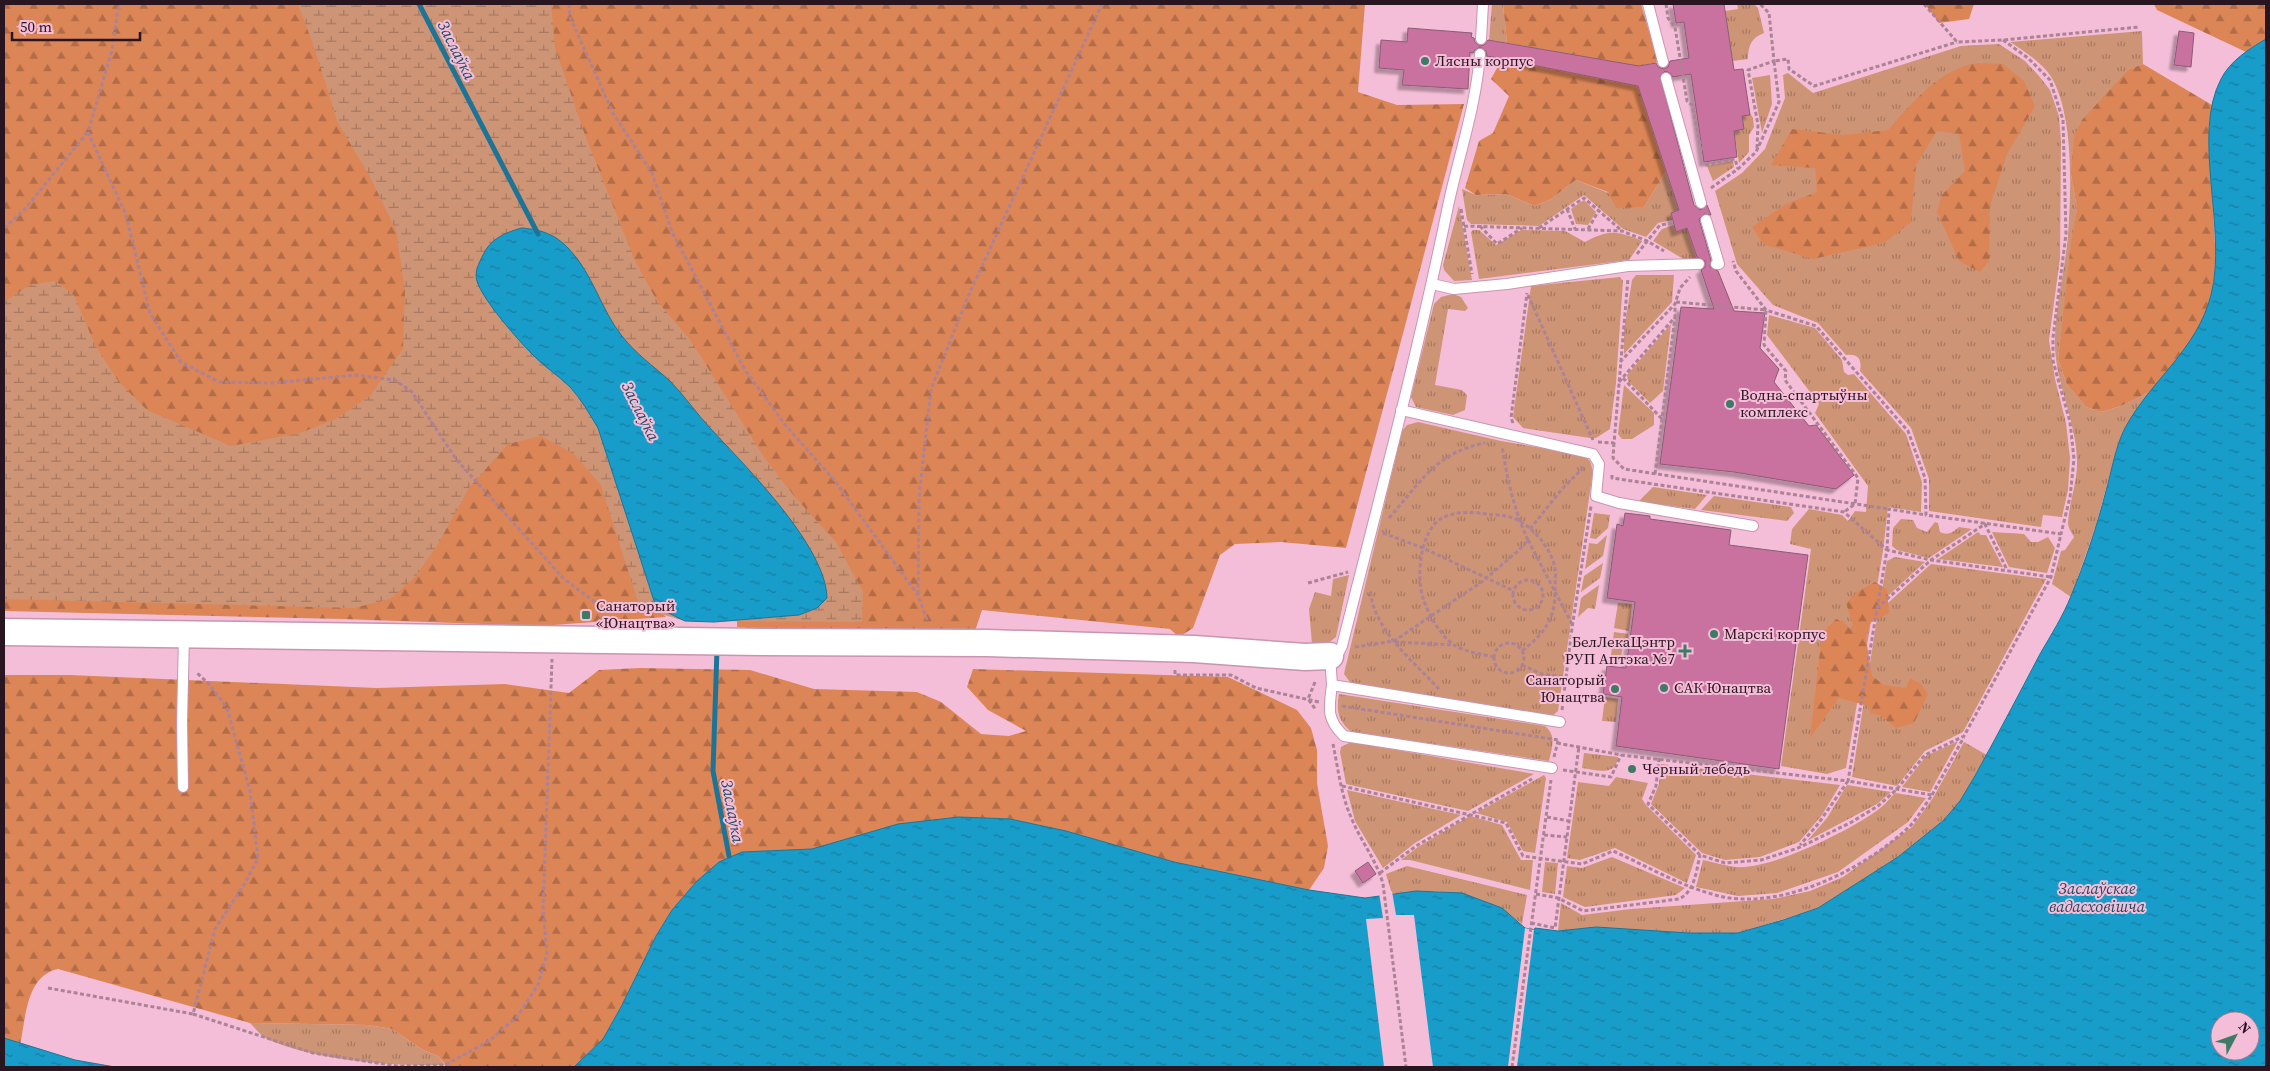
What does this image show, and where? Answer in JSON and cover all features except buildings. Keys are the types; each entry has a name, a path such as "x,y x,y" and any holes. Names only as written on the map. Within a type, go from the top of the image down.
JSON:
{"street":[{"path":"4,632 552,640 987,643 1176,649 1305,657 1336,651"}],"lane":[{"path":"1481,38 1483,4"},
{"path":"1648,4 1663,62"},
{"path":"1480,54 1470,119 1452,186 1432,284 1402,410 1336,651 1329,704 1330,718 1336,729 1344,736 1552,768"},
{"path":"1666,78 1701,203"},
{"path":"1706,220 1719,264 1716,264"},
{"path":"1432,284 1454,289 1507,284 1630,266 1685,268 1699,264"},
{"path":"1402,410 1503,437 1593,454 1599,464 1596,496 1619,502 1753,526"},
{"path":"184,634 184,787"},
{"path":"1332,685 1560,722"}],"path":[{"path":"4,228 24,210 88,132 112,50 119,4"},
{"path":"569,4 570,17 613,113 652,173 672,232 745,370 787,427 835,481 918,595 936,644"},
{"path":"918,595 919,497 931,389 967,299 1102,4"},
{"path":"1666,4 1668,18 1675,27 1687,101 1692,105 1707,172"},
{"path":"1710,187 1738,169 1756,152 1778,102 1769,13 1760,4"},
{"path":"1924,4 1957,42"},
{"path":"1756,152 1758,125 1748,70 1774,61 1788,59 1789,69 1814,86 1957,42 2003,40 2139,27"},
{"path":"1342,786 1506,823 1523,856 1582,864 1613,851 1692,887 1720,896 1740,898 1776,896 1811,887 1837,877 1870,856 1910,825 1932,795 2051,577 2070,497 2074,459 2070,422 2054,361 2053,345 2066,234 2063,120 2050,80 2028,58 2003,40"},
{"path":"88,132 126,215 150,313 182,362 219,382 272,383 356,375 395,380 412,392 456,459 503,514 564,579 595,602 612,640"},
{"path":"1705,165 1735,159 1738,169"},
{"path":"1708,180 1713,196"},
{"path":"1538,228 1584,198 1622,231"},
{"path":"1567,209 1575,230"},
{"path":"1588,230 1599,210"},
{"path":"1674,223 1660,225 1630,266 1618,383 1612,478 1844,512 1887,550 1931,560 2051,577"},
{"path":"1464,226 1622,231 1647,241 1685,268 1694,272 1680,288 1675,303 1675,317 1655,474"},
{"path":"1480,226 1497,244 1522,228"},
{"path":"1730,253 1736,272 1766,310 1764,345 1786,371 1784,380 1858,478 1855,504 1844,512"},
{"path":"1384,524 1436,464 1464,447 1503,437 1514,426 1511,418 1528,287"},
{"path":"1527,294 1594,441 1593,454 1590,461 1562,489 1530,530"},
{"path":"1620,362 1675,303"},
{"path":"1675,303 1766,310 1816,326 1908,431 1925,478 1926,515"},
{"path":"1618,383 1675,317"},
{"path":"1623,378 1662,420"},
{"path":"1503,437 1506,472 1520,521 1573,626"},
{"path":"1585,440 1614,443"},
{"path":"1613,458 1624,469 2061,534"},
{"path":"1798,848 1818,824 1848,781 1887,550 1890,509"},
{"path":"1454,645 1431,616 1423,599 1419,580 1423,548 1433,527 1443,517 1474,512 1511,517 1520,521 1542,539 1555,568 1555,608 1547,626 1536,640 1522,651"},
{"path":"1876,608 1931,560 1984,524"},
{"path":"1984,524 2007,570"},
{"path":"1378,531 1423,548 1514,591"},
{"path":"1394,642 1487,578 1528,540"},
{"path":"1308,583 1354,570"},
{"path":"1532,581 1542,590 1543,599 1537,608 1533,610 1523,609 1515,602 1514,591 1522,582 1532,581"},
{"path":"1369,589 1378,620 1394,642 1441,692"},
{"path":"48,988 193,1014 313,1053 397,1066 446,1064 489,1040 517,1017 538,985 547,953 543,910 552,640"},
{"path":"1336,651 1394,642 1454,645 1494,657"},
{"path":"1506,643 1515,644 1522,651 1524,658 1522,664 1515,671 1506,672 1497,667 1494,657 1497,648 1506,643"},
{"path":"1176,649 1175,675 1231,676 1256,688 1329,704 1558,741 1621,755 1848,781 1932,795"},
{"path":"1522,664 1542,674 1566,677"},
{"path":"183,666 197,673 209,684 227,708 250,791 258,858 245,883 215,929 193,1014"},
{"path":"1308,699 1315,682"},
{"path":"1308,699 1318,712"},
{"path":"1331,734 1350,814 1362,842 1380,873 1383,884 1406,1067"},
{"path":"1659,758 1656,786 1648,804 1700,855 1725,863 1761,860 1798,848 1850,823 1878,806 1897,789 1925,755 1964,736"},
{"path":"1531,924 1556,928 1558,898 1579,746"},
{"path":"1380,873 1416,846 1552,768 1612,777 1621,755"},
{"path":"1546,817 1569,821"},
{"path":"1544,835 1567,837"},
{"path":"1536,894 1558,898 1583,911 1679,899 1688,894 1692,887 1700,855"}],"green space":[{"path":"4,4 1365,4 1358,92 1397,105 1464,104 1346,548 1281,542 1235,544 1220,555 1193,628 1179,637 1170,629 982,610 975,631 866,628 798,634 737,627 737,620 569,386 656,607 666,617 539,626 4,611"},
{"path":"298,4 551,4 555,48 585,135 635,261 657,301 691,341 764,457 794,496 836,542 863,592 862,622 685,621 640,608 601,485 574,454 541,436 508,444 469,488 438,544 416,576 390,599 354,608 4,599 4,302 30,285 55,281 74,295 95,345 118,381 147,410 231,446 300,433 336,419 370,396 403,349 405,291 396,230 370,177 338,123"},
{"path":"1492,4 1503,4 1507,43 1489,40"},
{"path":"1503,4 1641,4 1658,62 1639,66 1507,43"},
{"path":"1737,4 1754,4 1758,8 1764,33 1756,37 1751,43 1748,59 1733,61 1725,11 1738,9"},
{"path":"1925,4 1974,4 1969,19 1939,23"},
{"path":"2154,4 2266,4 2266,39 2246,52 2157,10"},
{"path":"2142,31 2143,64 2129,69 2071,174 2077,209 2058,359 2067,385 2086,407 2101,412 2121,406 2152,391 2124,430 2096,525 2071,597 2052,584 2061,551 2065,550 2074,537 2068,523 2077,468 2076,444 2055,353 2056,324 2067,248 2069,218 2070,158 2068,137 2060,99 2051,76 2035,59 2010,42"},
{"path":"1999,44 2025,61 2039,76 2050,90 2059,116 2061,141 2060,258 2049,340 2055,379 2066,423 2070,458 2068,490 2062,517 2043,515 2041,527 1929,511 1929,479 1911,428 1860,371 1860,361 1857,356 1846,355 1818,323 1773,305 1737,264 1715,191 1742,173 1765,149 1785,98 1783,75 1788,73 1813,93 1961,46"},
{"path":"1502,59 1638,86 1666,171 1644,207 1616,208 1608,192 1576,180 1551,199 1535,206 1506,194 1476,195 1465,188 1479,141 1493,133 1509,96 1491,79"},
{"path":"1972,64 2003,64 2024,81 2035,106 2007,154 1990,206 1989,261 1980,272 1959,261 1937,212 1942,195 1965,171 1959,134 1937,131 1916,165 1911,222 1884,243 1813,259 1763,244 1752,227 1786,204 1817,192 1815,168 1771,165 1792,129 1843,135 1888,130 1924,92 1944,76"},
{"path":"2143,64 2212,105 2209,135 2216,263 2212,293 2203,320 2189,345 2152,391 2121,406 2101,412 2086,407 2067,385 2058,359 2071,243 2077,209 2071,174 2074,136 2082,120 2129,69"},
{"path":"1770,75 1772,104 1762,133 1752,78"},
{"path":"1750,113 1753,118 1754,127 1749,135 1749,152 1739,163 1734,131 1744,129 1742,116"},
{"path":"1733,161 1734,167 1713,181 1707,166"},
{"path":"1666,171 1679,210 1671,213 1672,220 1658,223 1646,237 1623,229 1584,195 1539,226 1471,224 1467,220 1462,189 1476,195 1506,194 1535,206 1551,199 1576,180 1644,207"},
{"path":"1584,200 1596,212 1588,225 1576,224 1571,209"},
{"path":"1459,206 1472,280 1454,281 1444,270 1443,265"},
{"path":"1674,225 1677,232 1687,228 1697,259 1685,260 1653,241 1662,229"},
{"path":"1479,230 1496,245 1521,230 1565,231 1585,242 1607,233 1620,233 1642,241 1629,260 1479,279 1471,232"},
{"path":"1636,275 1674,275 1672,302 1624,354 1624,330 1632,280"},
{"path":"1620,277 1623,281 1616,383 1610,429 1596,438 1590,438 1523,428 1513,417 1531,286"},
{"path":"1453,294 1461,297 1468,308 1465,311 1448,309 1435,385 1462,390 1467,395 1465,410 1453,415 1416,407 1411,397 1434,304 1441,297"},
{"path":"1769,315 1815,328 1842,360 1844,372 1848,375 1854,374 1906,434 1922,482 1921,512 1888,507 1883,551 1846,768 1827,774 1781,766 1811,549 1790,544 1792,529 1809,509 1842,515 1848,521 1855,511 1866,512 1868,486 1815,413 1819,404 1767,335"},
{"path":"1671,324 1663,391 1650,403 1628,381 1627,375"},
{"path":"1624,385 1654,413 1654,425 1632,439 1622,439 1618,434"},
{"path":"1418,422 1501,441 1583,455 1590,461 1593,471 1558,711 1551,717 1353,686 1344,674 1402,431 1407,425"},
{"path":"1653,487 1707,495 1695,509 1638,502"},
{"path":"1714,496 1791,507 1794,513 1787,521 1701,510"},
{"path":"1594,513 1610,515 1608,528 1596,539 1590,538"},
{"path":"1901,519 1913,520 1917,528 1927,532 1935,522 1938,523 1940,532 1946,534 1959,527 1972,529 1929,558 1897,550 1892,546 1893,528"},
{"path":"1978,532 1981,535 1986,535 2003,567 1938,559"},
{"path":"1992,532 2024,534 2031,542 2038,542 2048,537 2055,548 2047,573 2009,567"},
{"path":"1607,535 1603,556 1585,569 1589,543 1597,544"},
{"path":"1895,557 1925,562 1880,603 1887,561"},
{"path":"1603,563 1600,578 1581,592 1584,576"},
{"path":"1931,564 2046,579 1963,732 1925,751 1897,786 1852,777 1878,612"},
{"path":"1349,575 1336,637 1327,644 1312,644 1309,609 1315,592 1331,596 1333,579"},
{"path":"1875,582 1887,589 1889,613 1870,623 1866,639 1872,676 1884,685 1906,688 1910,678 1921,684 1928,694 1914,723 1896,728 1881,716 1871,713 1868,706 1839,698 1810,738 1822,633 1836,619 1843,621 1850,629 1853,625 1846,603 1857,592"},
{"path":"1599,585 1595,609 1588,608 1578,617 1581,598"},
{"path":"1618,603 1632,604 1629,631 1614,628"},
{"path":"1614,632 1628,634 1627,644 1623,644 1620,664 1610,663"},
{"path":"640,668 750,670 814,689 917,692 941,702 981,734 1009,736 1026,731 988,710 967,687 973,669 1228,677 1297,710 1311,728 1317,750 1317,783 1328,846 1324,868 1309,890 1174,862 1066,831 1010,819 959,817 812,849 719,862 697,881 672,910 656,936 603,1039 574,1067 445,1067 445,1064 438,1056 423,1050 392,1029 368,1025 250,1023 58,969 47,973 33,989 26,1010 20,1045 4,1038 4,675 70,675 377,688 505,684 569,693 599,670"},
{"path":"1339,694 1545,726 1552,738 1549,761 1352,732 1347,728 1339,715"},
{"path":"1605,697 1618,699 1616,722 1602,721"},
{"path":"1958,741 1930,792 1902,787 1926,756"},
{"path":"1351,742 1534,774 1468,811 1346,784 1340,752 1341,747"},
{"path":"1964,742 1987,755 1960,801 1944,820 1898,857 1818,908 1739,933 1689,933 1596,927 1558,931 1561,903 1582,915 1631,909 1773,899 1810,891 1843,877 1912,827 1933,798"},
{"path":"1584,753 1618,757 1614,767 1609,770 1599,771 1582,768"},
{"path":"1661,764 1840,785 1822,815 1799,842 1760,857 1725,860 1702,853 1651,804 1659,784"},
{"path":"1544,775 1546,778 1535,853 1523,851 1507,822 1476,813"},
{"path":"1616,777 1648,783 1642,799 1646,805 1696,855 1687,883 1615,848 1580,860 1567,858 1578,782 1609,786"},
{"path":"1847,785 1891,792 1877,804 1807,841 1827,818"},
{"path":"1347,790 1461,815 1415,843 1383,868 1355,821"},
{"path":"1895,793 1926,798 1908,822 1838,872 1777,893 1738,896 1696,887 1703,860 1745,867 1776,860 1814,845 1851,827 1881,807"},
{"path":"1470,816 1502,825 1521,860 1533,860 1530,890 1410,860 1401,860 1418,847"},
{"path":"1612,857 1685,888 1676,895 1585,907 1563,897 1567,866 1582,868"},
{"path":"1545,862 1558,863 1555,894 1542,892"},
{"path":"1407,866 1527,895 1522,924 1492,905 1461,894 1428,891 1392,894 1386,874"},
{"path":"250,1023 368,1025 392,1029 423,1050 438,1056 445,1065 378,1063 331,1057 267,1039"}],"water":[{"name":"Заслаўскае вадасховішча","path":"2266,39 2266,1067 574,1067 603,1039 656,936 672,910 697,881 719,862 742,852 812,849 898,824 959,817 1010,819 1066,831 1174,862 1309,890 1365,898 1416,891 1462,893 1502,908 1525,928 1534,930 1535,928 1558,931 1596,927 1689,933 1738,933 1818,908 1898,857 1944,820 1960,801 2064,611 2090,544 2116,451 2125,428 2147,395 2184,349 2195,332 2204,315 2211,295 2215,269 2216,242 2209,155 2209,128 2213,102 2221,79 2240,56"},
{"path":"522,228 548,234 559,240 569,249 584,269 608,315 622,336 638,354 669,380 782,508 813,555 823,577 827,598 817,608 799,615 714,622 685,621 656,607 598,428 570,387 536,358 510,329 486,298 477,281 477,268 486,249 494,240 504,234"},
{"path":"4,1038 75,1060 115,1067 4,1067"}],"pier":[{"path":"1392,891 1396,915 1414,915 1433,1067 1384,1067 1366,919 1383,918 1379,893"},
{"path":"1525,928 1534,930 1517,1067 1508,1067"}],"waterway":[{"name":"Заслаўка","path":"419,4 538,234"},
{"name":"Заслаўка","path":"717,649 713,771 729,856"}],"place":[{"name":"Лясны корпус","path":"1425,61"},
{"name":"Водна-спартыўны комплекс","path":"1730,404"},
{"name":"Санаторый «Юнацтва»","path":"586,615"},
{"name":"Марскі корпус","path":"1714,634"},
{"name":"БелЛекаЦэнтр РУП Аптэка №7","path":"1685,651"},
{"name":"САК Юнацтва","path":"1664,688"},
{"name":"Санаторый Юнацтва","path":"1615,689"},
{"name":"Черный лебедь","path":"1632,769"}]}
